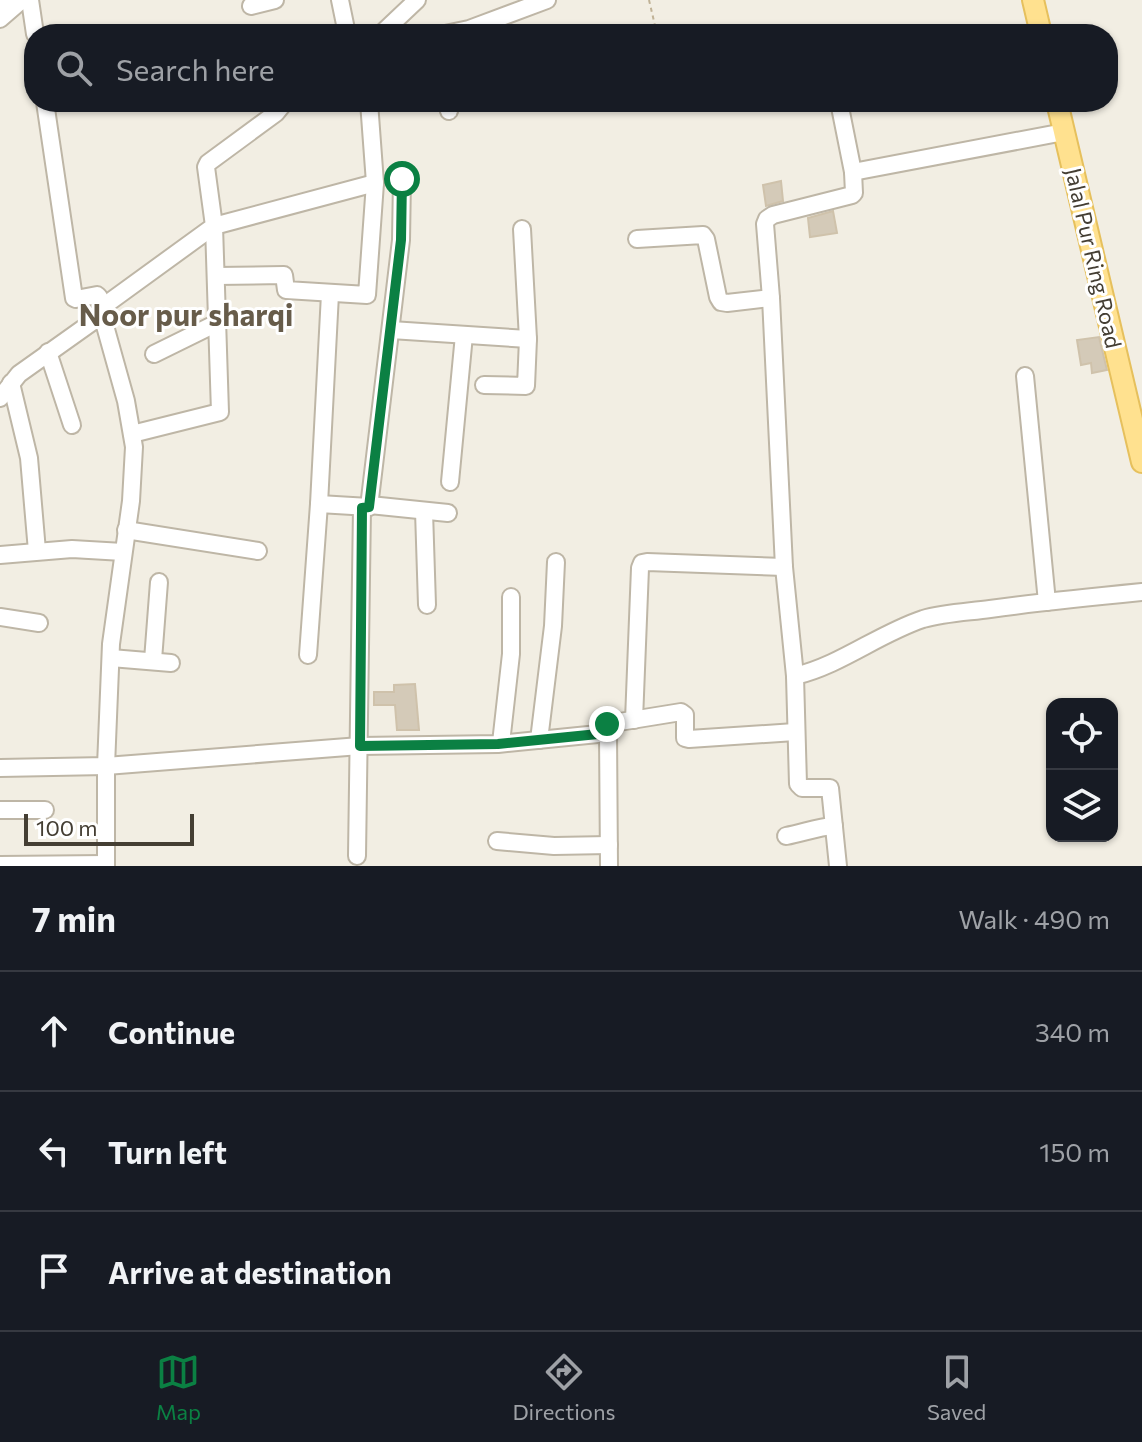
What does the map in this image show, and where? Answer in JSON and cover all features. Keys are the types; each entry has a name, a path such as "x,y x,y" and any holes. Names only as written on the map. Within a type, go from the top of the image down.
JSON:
{"main road":[{"path":"1033,0 1039,24"},
{"name":"Jalal Pur Ring Road","path":"1059,112 1142,462"}],"street":[{"path":"0,19 22,0"},
{"path":"30,0 34,24"},
{"path":"251,6 275,0"},
{"path":"340,0 345,24"},
{"path":"392,24 417,0"},
{"path":"482,24 547,0"},
{"path":"0,865 106,865 111,658 131,501 134,447 126,401 98,296 74,298 46,112"},
{"path":"132,434 220,412 214,226 206,167 276,112"},
{"path":"216,276 284,275 286,290 367,295 375,183 370,112"},
{"path":"838,866 830,788 802,788 798,784 795,676 784,567 765,224 773,215 852,195 853,172 841,112"},
{"path":"853,172 1064,132"},
{"path":"357,856 366,507 401,240 402,179"},
{"path":"0,398 19,374 102,315 108,303 214,226 375,183"},
{"path":"484,385 526,386 528,339 522,229"},
{"path":"637,239 703,235 721,302 771,298"},
{"path":"308,655 330,294"},
{"path":"154,354 217,323"},
{"path":"391,330 528,339"},
{"path":"450,482 464,335"},
{"path":"48,352 72,425"},
{"path":"1025,376 1047,602"},
{"path":"11,383 29,458 37,551"},
{"path":"319,504 448,513"},
{"path":"424,511 427,605"},
{"path":"126,530 258,551"},
{"path":"1,550 123,552"},
{"path":"539,740 553,626 556,562"},
{"path":"634,720 642,563 784,567"},
{"path":"153,660 159,582"},
{"path":"795,676 815,671 887,633 926,618 1142,592"},
{"path":"501,743 511,654 511,597"},
{"path":"0,617 39,623"},
{"path":"111,658 171,663"},
{"path":"609,866 607,724 683,713 684,734 689,739 795,732"},
{"path":"0,768 106,766 360,746 501,743 608,733"},
{"path":"0,810 45,810"},
{"path":"786,836 817,827 834,826"},
{"path":"497,841 554,846 609,845"}],"path":[{"path":"649,0 655,24"}],"building":[{"path":"781,181 783,201 766,206 763,185"},
{"path":"833,211 837,233 810,237 808,218"},
{"path":"1099,337 1107,370 1092,373 1091,363 1081,365 1077,340"},
{"path":"415,684 419,730 397,730 395,705 374,705 374,692 394,692 394,685"}],"district":[{"name":"Noor pur sharqi","path":"186,313"}],"route":[{"path":"402,179 401,240 369,507 362,508 360,746 498,744 608,733 607,724"}]}
